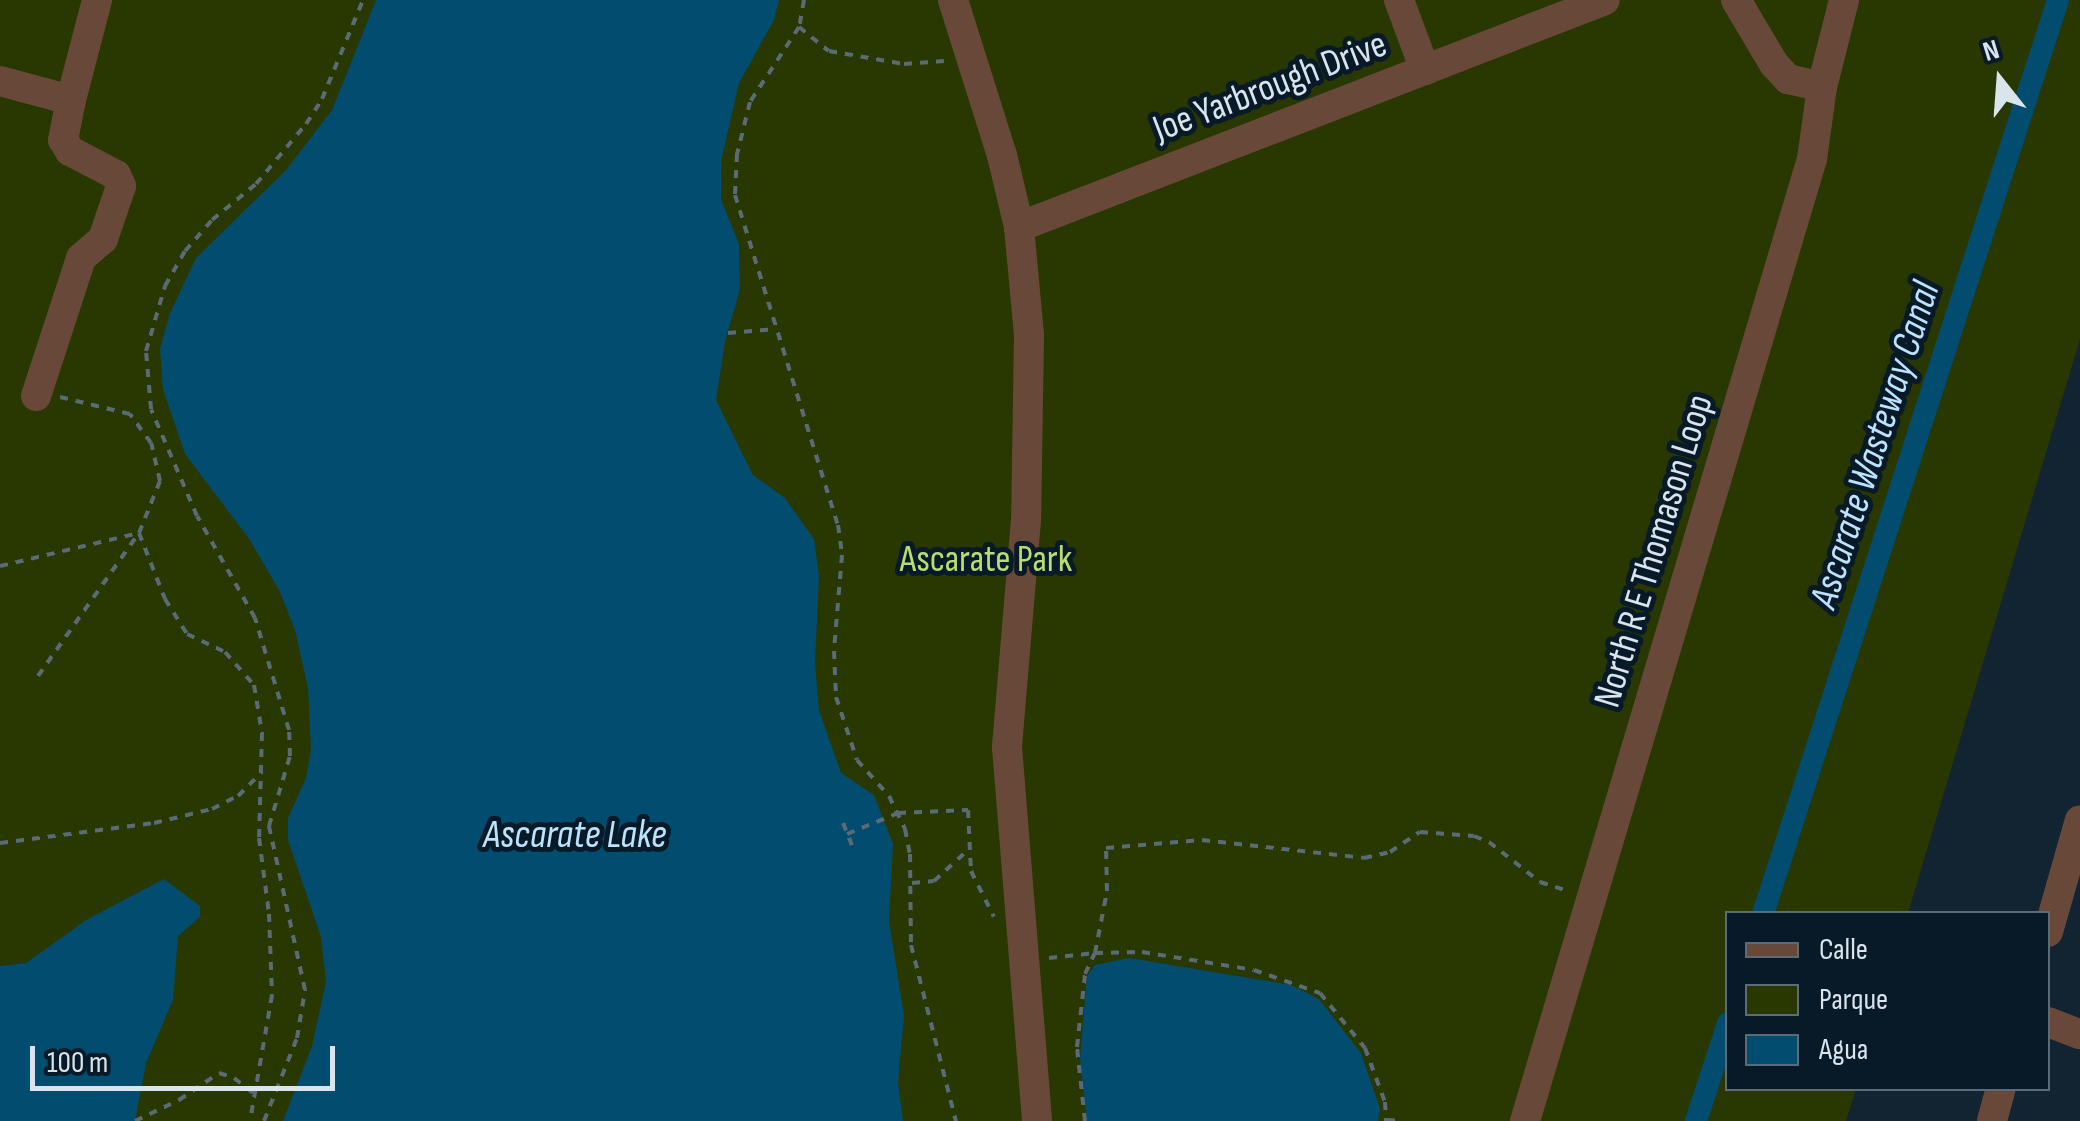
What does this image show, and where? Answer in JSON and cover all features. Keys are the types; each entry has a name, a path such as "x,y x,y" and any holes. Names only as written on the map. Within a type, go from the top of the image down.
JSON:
{"street":[{"path":"36,396 80,258 103,239 121,186 116,175 70,151 63,140 98,0"},
{"path":"952,0 972,52 1019,227 1029,335 1029,465 1007,747 1037,1121"},
{"path":"1399,0 1425,70"},
{"name":"Joe Yarbrough Drive","path":"1019,227 1605,0"},
{"path":"1736,0 1774,64 1788,78 1822,86"},
{"name":"North R E Thomason Loop","path":"1525,1121 1812,159 1822,86 1844,0"},
{"path":"0,80 71,100"},
{"path":"2050,925 2080,820"},
{"path":"2050,1023 2080,1034"},
{"path":"1992,1121 2000,1091"}],"path":[{"path":"264,1121 297,1038 305,990 269,826 290,756 288,730 254,618 197,516 150,408 146,350 166,286 185,251 212,220 256,184 306,124 322,99 362,0"},
{"path":"804,0 799,27 755,90 734,177 738,208 841,539 834,651 840,713 862,769 889,796 898,813 910,854 914,959 956,1121"},
{"path":"799,27 825,50 904,64 928,64 972,52"},
{"path":"728,333 776,329"},
{"path":"36,396 64,397 130,414 151,443 160,481 139,534 38,676"},
{"path":"0,566 139,534"},
{"path":"139,534 165,599 188,634 226,652 254,685 262,733 258,838 269,914 272,995 250,1121"},
{"path":"0,843 154,823 212,808 238,796 262,772"},
{"path":"847,834 898,813"},
{"path":"843,823 852,846"},
{"path":"1106,848 1202,840 1364,858 1390,852 1420,832 1474,836 1489,842 1540,882 1592,897"},
{"path":"912,883 934,881 960,853 970,849"},
{"path":"1085,1121 1077,1047 1086,974 1095,953 1142,952 1254,970 1320,993 1365,1048 1385,1102 1386,1120 1402,1121"},
{"path":"135,1121 219,1073 234,1078 256,1095"}],"green space":[{"name":"Ascarate Park","path":"0,0 2080,0 2080,339 1909,911 1725,911 1725,1091 1855,1091 1846,1121 0,1121"}],"water":[{"name":"Ascarate Lake","path":"376,0 779,0 774,20 739,83 721,162 721,199 739,244 740,289 725,342 716,400 753,475 785,498 814,539 819,576 815,663 819,710 841,773 874,795 893,844 889,921 904,1016 898,1082 903,1121 283,1121 312,1046 326,981 321,937 288,840 288,818 306,778 311,749 308,688 295,630 280,592 250,540 185,454 163,389 160,349 170,313 196,258 286,170 332,110"},
{"path":"164,879 200,906 200,917 178,936 173,1000 146,1063 135,1121 0,1121 0,966 26,963 86,920"},
{"path":"1129,958 1291,985 1319,999 1361,1053 1380,1108 1378,1121 1087,1121 1080,1058 1087,976 1095,965"}],"waterway":[{"name":"Ascarate Wasteway Canal","path":"1764,911 2058,0"},
{"name":"Ascarate Wasteway Canal","path":"1696,1121 1725,1032"}]}
